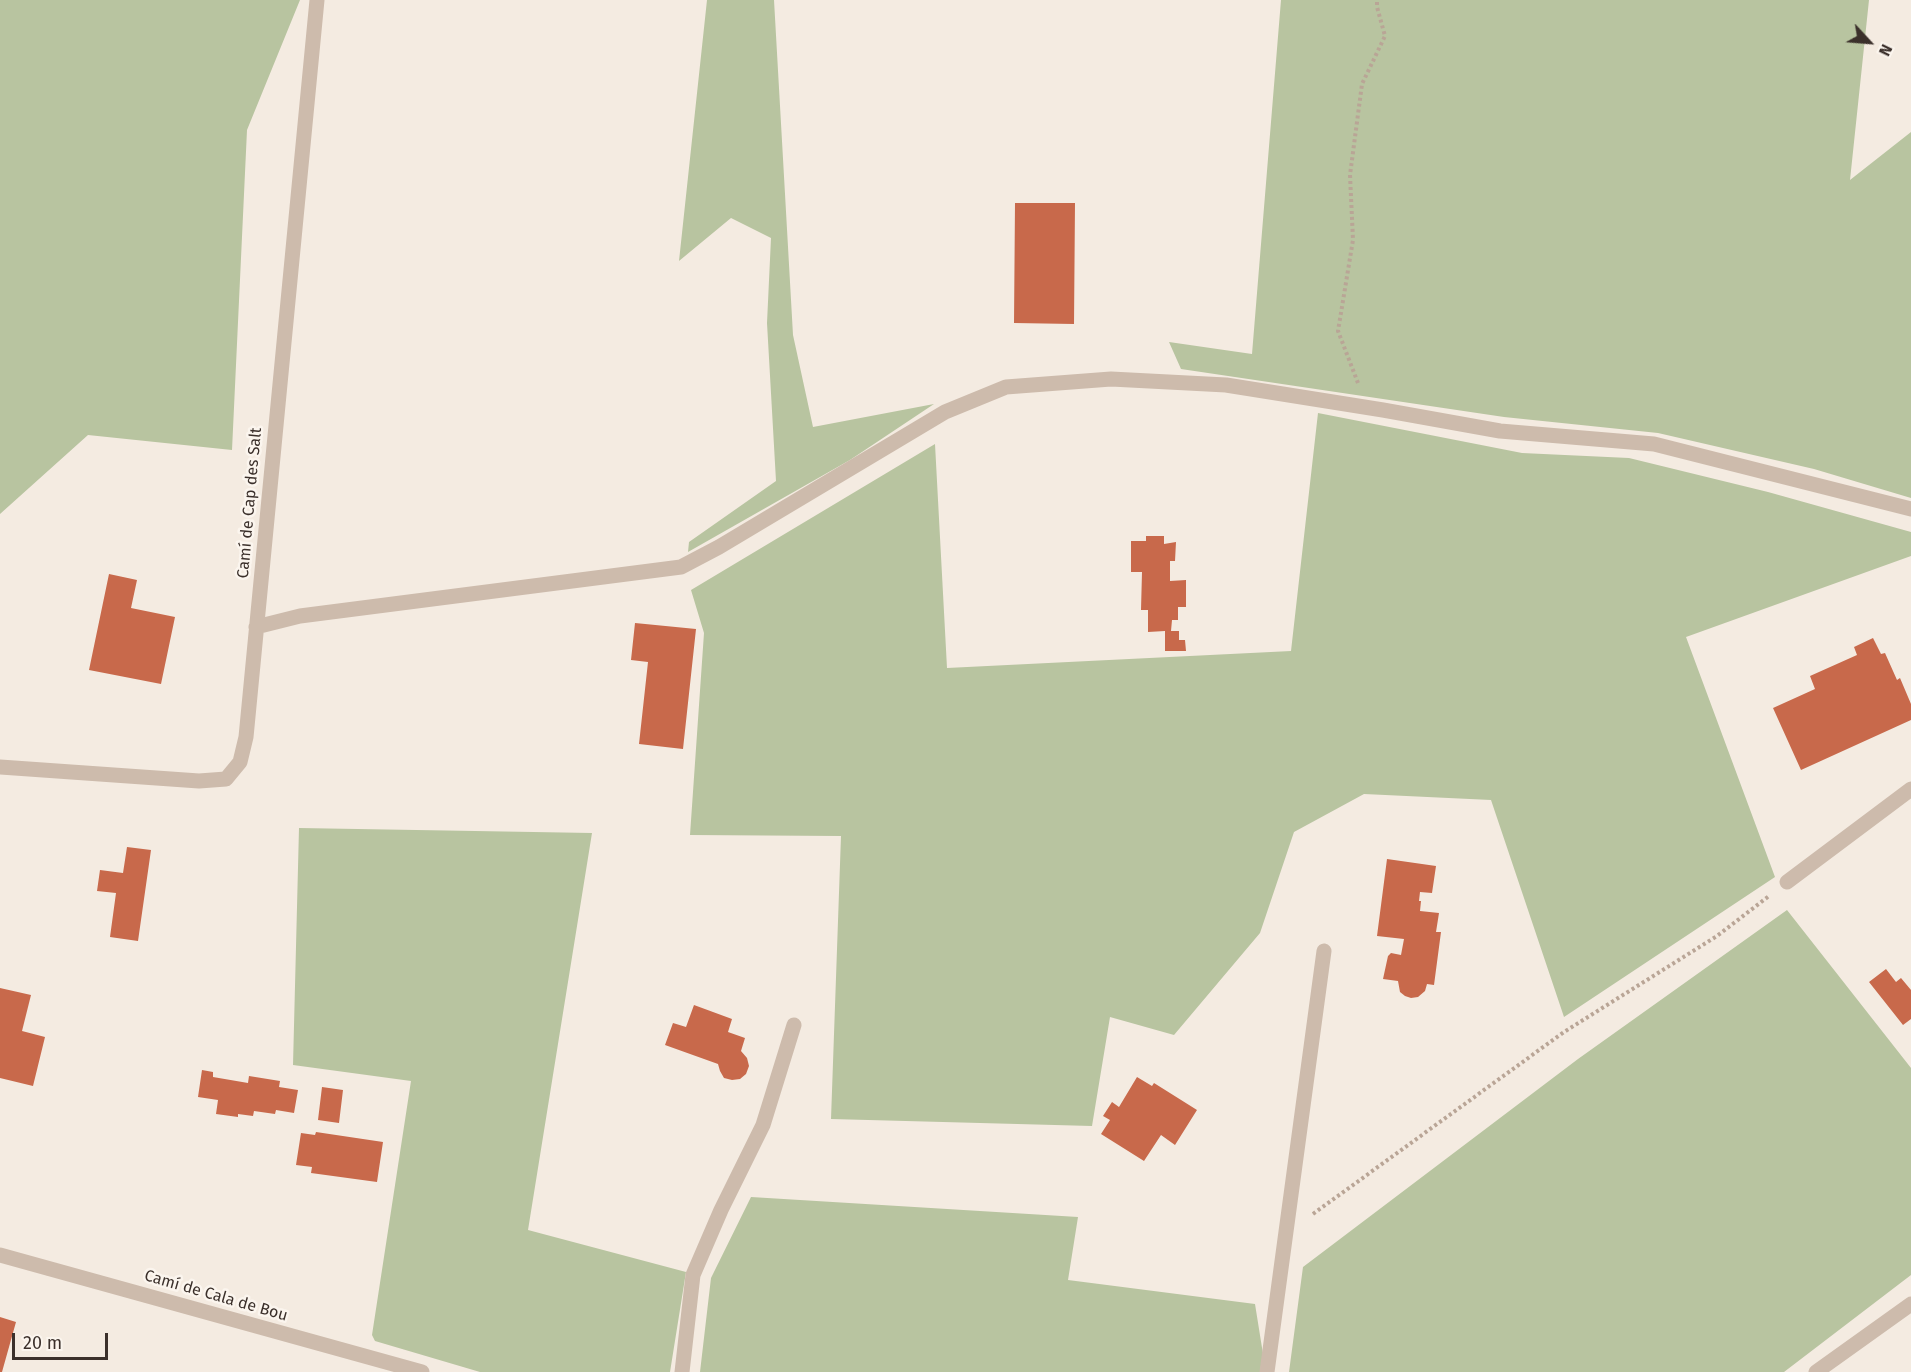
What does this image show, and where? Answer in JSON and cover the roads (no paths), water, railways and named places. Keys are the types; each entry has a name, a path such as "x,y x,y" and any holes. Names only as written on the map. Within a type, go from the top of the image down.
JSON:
{"street":[{"name":"Camí de Cap des Salt","path":"0,766 199,781 226,778 240,762 246,737 317,0"},
{"path":"256,627 300,616 681,567 719,547 945,412 1006,387 1111,379 1226,385 1500,431 1654,444 1911,509"},
{"path":"1787,882 1911,789"},
{"path":"1267,1372 1324,951"},
{"path":"682,1372 693,1275 721,1210 763,1125 794,1025"},
{"name":"Camí de Cala de Bou","path":"0,1255 422,1372"},
{"path":"1816,1372 1911,1304"}]}
